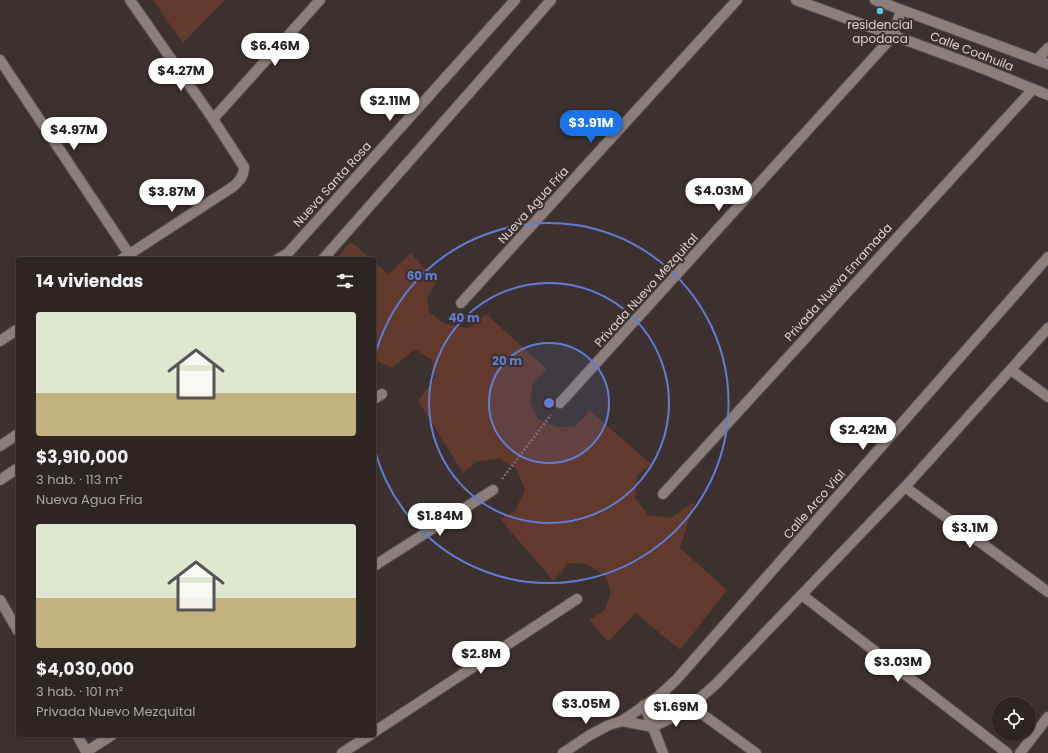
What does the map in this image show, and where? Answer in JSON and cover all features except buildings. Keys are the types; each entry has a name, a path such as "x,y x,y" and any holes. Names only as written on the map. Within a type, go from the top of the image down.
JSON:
{"street":[{"path":"0,60 125,257 234,186 241,179 244,173 244,166 130,0"},
{"path":"213,119 320,0"},
{"name":"Nueva Santa Rosa","path":"291,256 515,0"},
{"path":"325,257 551,0"},
{"name":"Nueva Agua Fria","path":"461,303 737,0"},
{"name":"Calle Coahuila","path":"796,0 1048,95"},
{"name":"Calle Coahuila","path":"874,0 1048,64"},
{"name":"Privada Nuevo Mezquital","path":"560,403 893,36 901,10"},
{"path":"1037,60 1048,48"},
{"name":"Privada Nueva Enramada","path":"663,494 1033,89"},
{"name":"Calle Arco Vial","path":"563,753 590,735 609,725 622,721 660,695 676,680 1048,257"},
{"path":"622,721 653,727 675,716 690,706 716,684 905,488 1048,328"},
{"path":"1,337 16,330"},
{"path":"1011,370 1048,397"},
{"path":"0,446 16,435"},
{"path":"0,480 16,469"},
{"path":"905,488 1048,592"},
{"path":"376,565 493,490"},
{"path":"802,595 1007,753"},
{"path":"376,731 577,599"},
{"path":"0,600 16,628"},
{"path":"644,705 663,753"},
{"path":"690,706 756,753"},
{"path":"1020,753 1048,717"},
{"path":"78,737 87,752 109,737"},
{"path":"342,753 367,737"}],"path":[{"path":"493,490 560,403"}],"shaded area":[{"path":"153,0 225,0 183,43"},
{"path":"351,242 369,257 338,257"},
{"path":"411,253 436,282 427,298 429,312 445,324 469,328 486,314 547,369 533,383 530,403 538,419 557,427 574,427 590,411 651,464 637,476 635,498 648,515 671,518 695,501 680,548 727,590 680,650 636,613 608,642 589,620 605,610 611,592 605,576 587,564 568,563 554,581 500,519 515,511 525,490 517,470 500,458 476,462 463,473 418,401 435,377 432,360 415,349 392,368 376,358 376,264 389,274"}],"place":[{"name":"residencial apodaca","path":"880,11"}]}
